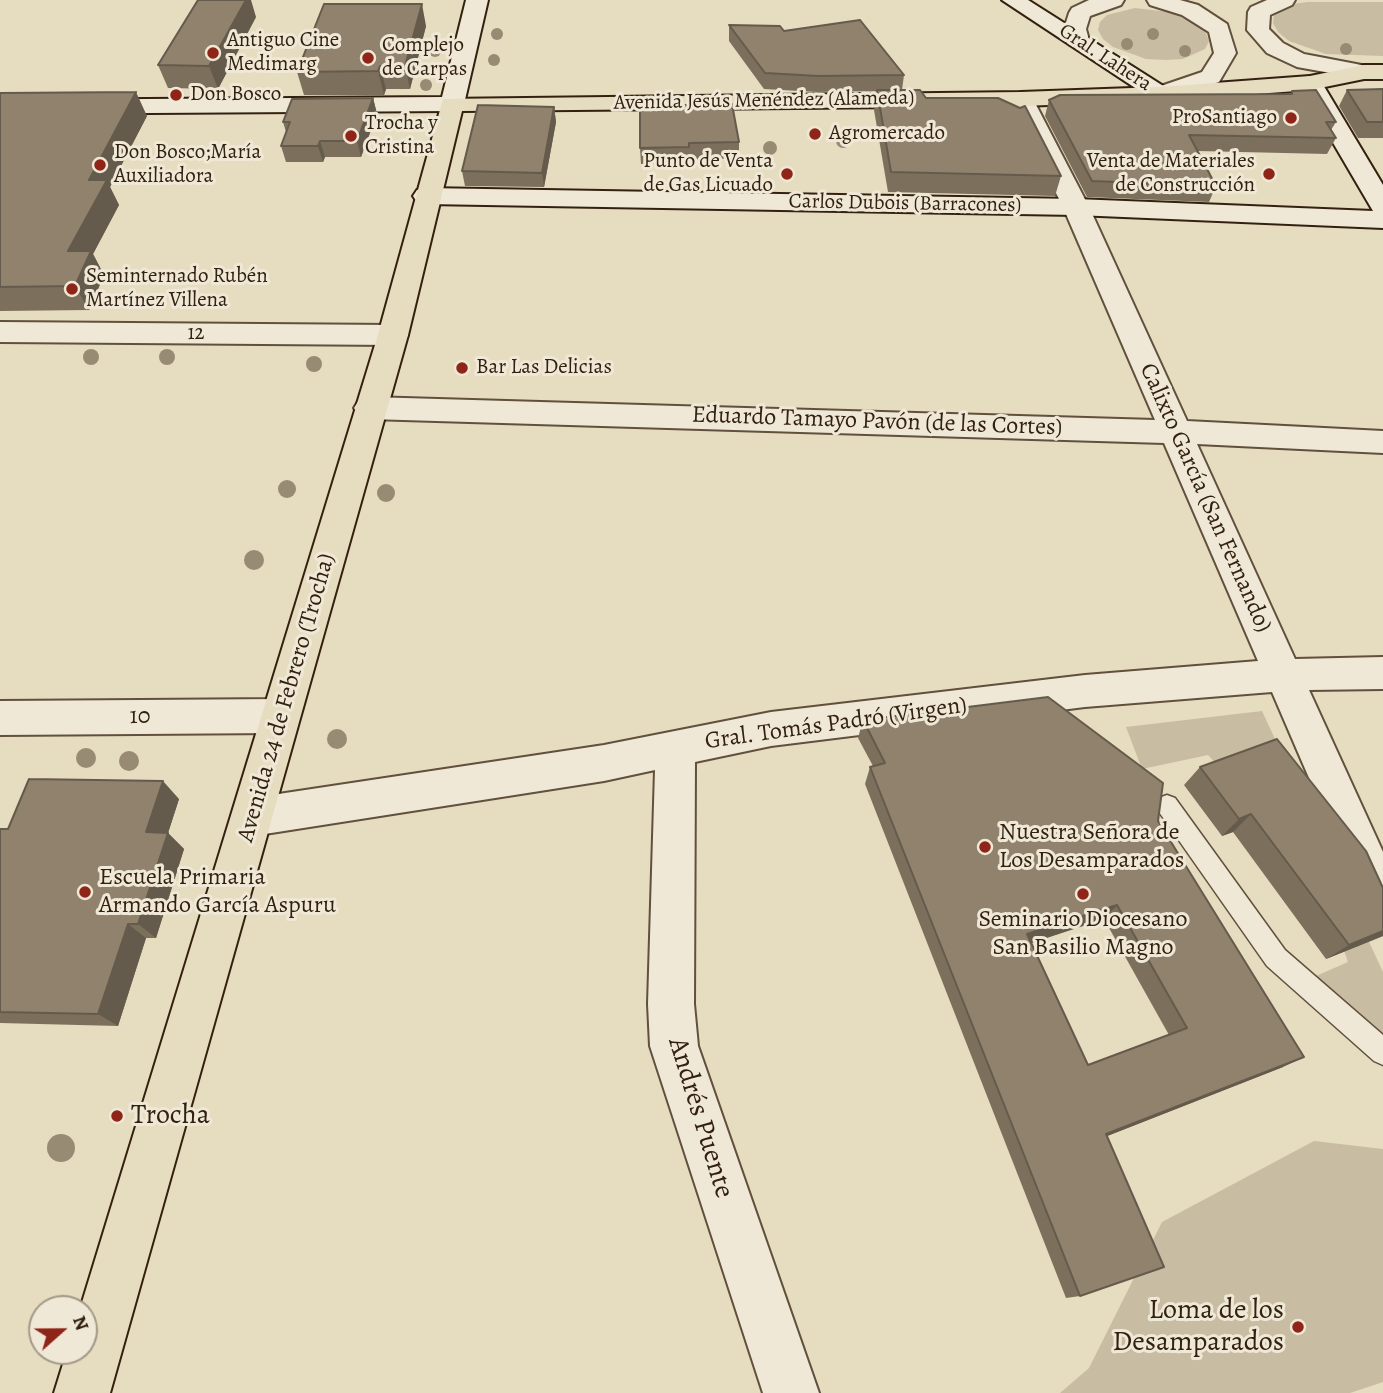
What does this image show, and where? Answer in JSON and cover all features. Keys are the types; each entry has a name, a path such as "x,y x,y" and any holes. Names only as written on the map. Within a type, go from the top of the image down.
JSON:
{"main road":[{"name":"Avenida Jesús Menéndez (Alameda)","path":"452,104 1021,99 1160,94 1310,83 1373,72"},
{"name":"Avenida Jesús Menéndez (Alameda)","path":"1310,83 1383,90"},
{"name":"Avenida 24 de Febrero (Trocha)","path":"82,1393 393,335 426,195 452,104"}],"street":[{"name":"Avenida 24 de Febrero (Trocha)","path":"452,104 477,0"},
{"name":"Gral. Lahera","path":"1013,0 1160,94"},
{"path":"1078,40 1074,29 1080,13 1095,5 1114,0"},
{"name":"Avenida Jesús Menéndez (Alameda)","path":"1158,0 1190,10 1219,29 1225,52 1211,77 1160,94"},
{"name":"Avenida Jesús Menéndez (Alameda)","path":"1284,0 1259,12 1258,30 1275,48 1297,60 1373,72"},
{"name":"Avenida Jesús Menéndez (Alameda)","path":"1297,60 1310,83"},
{"path":"1310,83 1383,207"},
{"name":"Calixto García (San Fernando)","path":"1021,99 1076,207 1383,901"},
{"path":"0,107 452,104"},
{"name":"Carlos Dubois (Barracones)","path":"426,195 1076,207 1383,220"},
{"name":"12","path":"0,332 393,335"},
{"name":"Eduardo Tamayo Pavón (de las Cortes)","path":"370,408 1174,432 1383,442"},
{"name":"Gral. Tomás Padró (Virgen)","path":"252,817 604,762 798,726 1085,691 1283,675 1383,673"},
{"name":"10","path":"0,718 280,716"},
{"name":"Andrés Puente","path":"675,749 671,1004 674,1046 791,1393"}],"lane":[{"path":"1167,804 1276,958 1383,1052"}],"shaded area":[{"path":"1383,2 1383,56 1326,54 1289,41 1278,32 1273,23 1274,15 1292,4"},
{"path":"1135,8 1169,12 1198,24 1209,41 1205,49 1183,59 1166,60 1146,59 1113,47 1103,39 1098,30 1100,22 1107,15"},
{"path":"1262,711 1383,972 1383,1034 1300,983 1348,962 1318,875 1208,755 1142,769 1126,727"},
{"path":"1314,1141 1383,1149 1383,1382 1350,1393 1060,1393 1089,1368 1162,1222"}],"building":[{"path":"198,0 246,0 209,66 158,65"},
{"path":"324,4 422,4 405,66 380,66 378,71 297,72"},
{"path":"860,20 904,75 818,76 765,73 729,25 780,26 784,31"},
{"path":"1383,89 1383,122 1367,122 1347,90"},
{"path":"877,90 920,90 926,98 998,98 1020,108 1025,106 1061,176 891,172"},
{"path":"1316,90 1336,122 1326,122 1336,138 1189,135 1216,186 1092,181 1049,100 1060,95 1292,94 1292,91"},
{"path":"136,92 89,180 107,180 68,251 91,251 75,286 0,287 0,93"},
{"path":"373,98 357,141 320,141 318,146 281,146 290,122 283,122 292,99"},
{"path":"732,104 739,142 640,148 640,106"},
{"path":"478,105 554,107 542,173 462,171"},
{"path":"1048,697 1163,783 1158,821 1304,1057 1106,1134 1164,1267 1080,1296 870,767 885,763 863,720","holes":["1117,905 1187,1028 1088,1065 1027,934"]},
{"path":"1277,739 1366,851 1383,888 1383,931 1349,945 1251,814 1239,819 1200,767"},
{"path":"29,779 163,781 146,832 168,833 138,924 128,924 98,1014 0,1012 0,829 8,829"}],"place":[{"name":"Antiguo Cine Medimarg","path":"213,53"},
{"name":"Complejo de Carpas","path":"368,58"},
{"name":"Don Bosco","path":"176,95"},
{"name":"ProSantiago","path":"1291,118"},
{"name":"Agromercado","path":"815,134"},
{"name":"Trocha y Cristina","path":"351,136"},
{"name":"Don Bosco;María Auxiliadora","path":"100,165"},
{"name":"Punto de Venta de Gas Licuado","path":"787,174"},
{"name":"Venta de Materiales de Construcción","path":"1269,174"},
{"name":"Seminternado Rubén Martínez Villena","path":"72,289"},
{"name":"Bar Las Delicias","path":"462,368"},
{"name":"Nuestra Señora de Los Desamparados","path":"985,847"},
{"name":"Escuela Primaria Armando García Aspuru","path":"85,892"},
{"name":"Seminario Diocesano San Basilio Magno","path":"1083,894"},
{"name":"Trocha","path":"117,1116"},
{"name":"Loma de los Desamparados","path":"1298,1327"}]}
